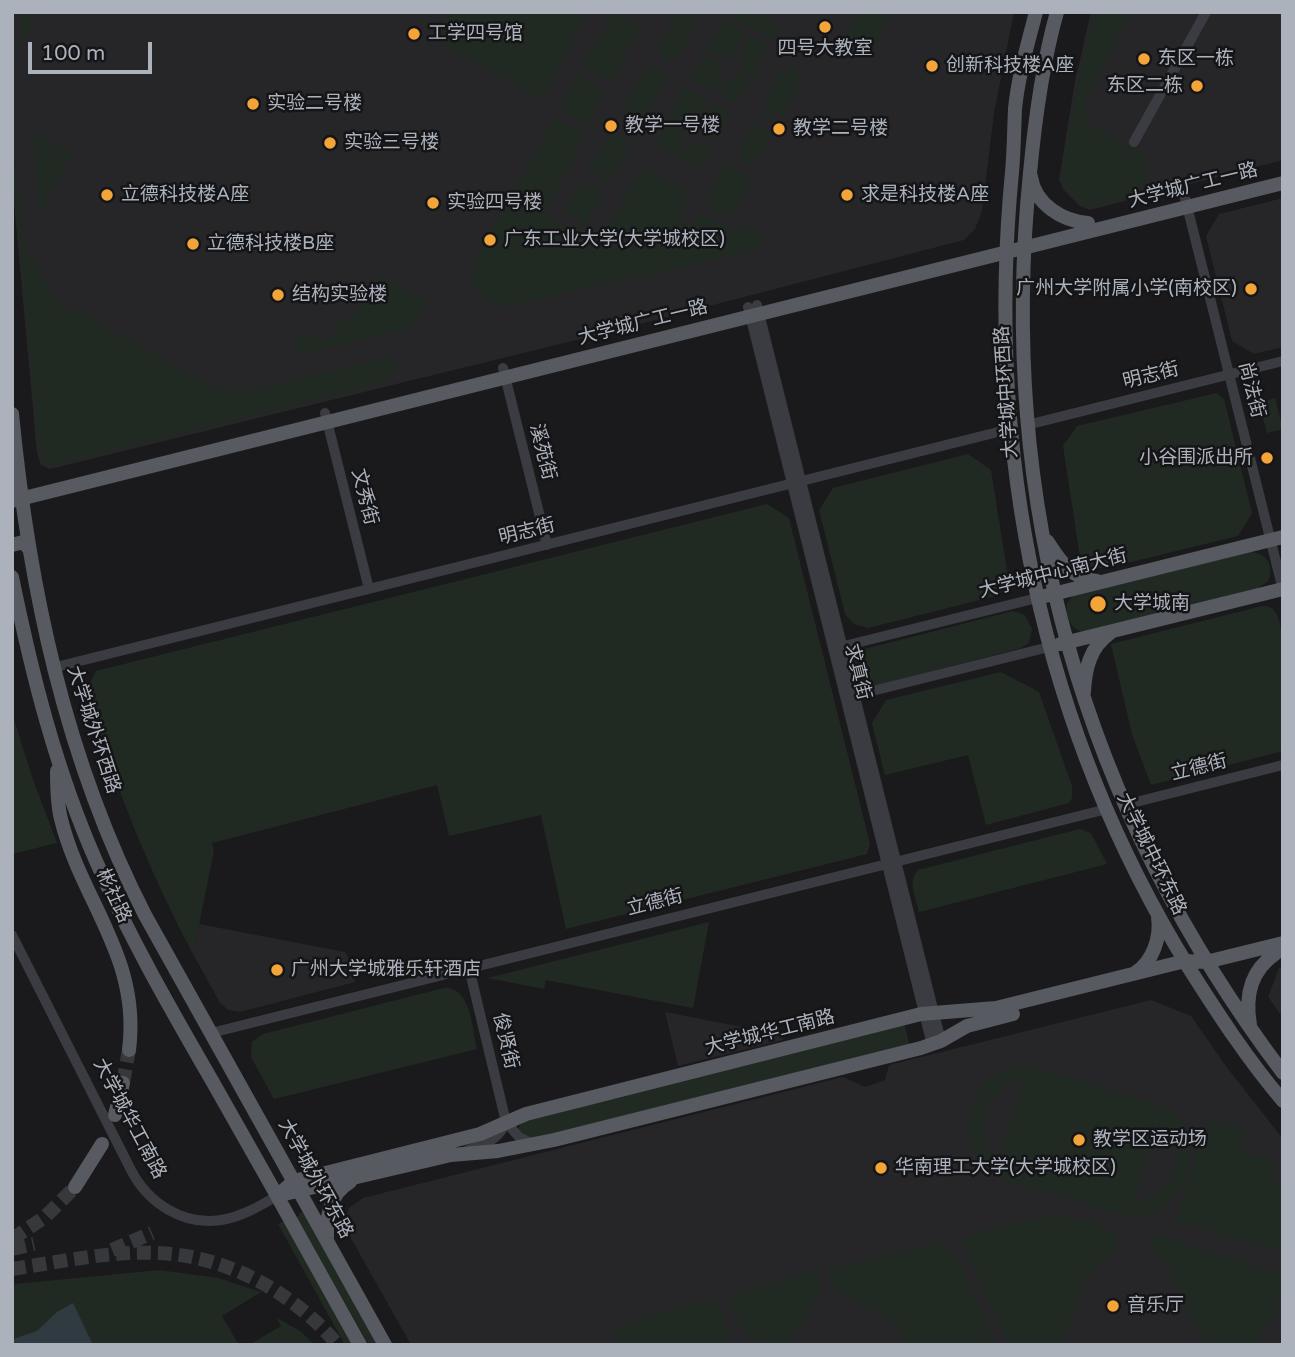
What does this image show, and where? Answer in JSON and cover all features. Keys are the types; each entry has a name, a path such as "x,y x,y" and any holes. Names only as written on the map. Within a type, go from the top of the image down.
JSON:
{"main road":[{"name":"大学城中环西路","path":"1037,12 1016,106 1006,248 1005,358 1021,518 1037,598"},
{"name":"大学城中环西路","path":"1057,12 1040,89 1030,172 1024,243 1023,344 1027,425 1042,534 1066,642"},
{"path":"1030,172 1034,190 1050,208 1070,219 1088,223"},
{"name":"大学城广工一路","path":"17,495 1186,203 1283,174"},
{"name":"大学城广工一路","path":"1024,243 1088,223 1283,183"},
{"name":"大学城外环西路","path":"12,414 17,495 52,668 79,757 114,851 145,915 211,1033"},
{"path":"1042,534 1071,573 1086,580 1105,581"},
{"name":"大学城中心南大街","path":"1037,598 1277,539"},
{"path":"12,545 23,542 30,550"},
{"name":"大学城外环西路","path":"12,578 30,664 58,759 73,805 113,899 277,1196"},
{"path":"1049,647 1283,589"},
{"name":"大学城中环东路","path":"1037,598 1049,647 1071,714 1107,809 1157,912 1187,965 1230,1030 1283,1101"},
{"path":"1083,697 1090,657 1097,645 1112,631"},
{"name":"大学城中环东路","path":"1066,642 1083,697 1124,805 1161,883 1209,966 1283,1073"},
{"name":"彬社路","path":"58,759 61,822 122,966 128,999 129,1050"},
{"path":"1133,974 1143,966 1156,944 1159,927 1157,912"},
{"path":"1251,1030 1248,1005 1250,987 1262,965 1280,950"},
{"name":"大学城华工南路","path":"277,1196 297,1186 480,1134 520,1115 929,1014 996,1008 1133,974 1187,965 1209,966 1280,950"},
{"name":"大学城华工南路","path":"297,1186 360,1177 451,1155 491,1153 534,1145 936,1043 974,1024 1187,965"},
{"name":"大学城外环东路","path":"211,1033 385,1345"},
{"path":"115,1115 123,1083"},
{"path":"75,1187 102,1144"},
{"path":"329,1245 327,1220 331,1202 345,1185 360,1177"},
{"path":"277,1196 360,1345"}],"street":[{"path":"1134,142 1206,12"},
{"name":"尚法街","path":"1186,203 1229,375 1277,539 1283,589"},
{"name":"求真街","path":"754,311 936,1043"},
{"name":"明志街","path":"1027,425 1283,361"},
{"name":"溪苑街","path":"504,373 547,545"},
{"name":"文秀街","path":"326,417 369,589"},
{"name":"明志街","path":"52,668 1010,429"},
{"name":"大学城中心南大街","path":"838,648 1037,598"},
{"path":"850,696 1049,647"},
{"name":"立德街","path":"1124,805 1283,765"},
{"name":"立德街","path":"211,1033 1107,809"},
{"name":"大学城华工南路","path":"12,934 134,1177 148,1195 175,1213 210,1221 245,1212 277,1196"},
{"name":"俊贤街","path":"469,968 506,1122"},
{"path":"451,1155 492,1141 506,1122 519,1138 534,1145"}],"shaded area":[{"name":"广东工业大学(大学城校区)","path":"12,12 1014,12 994,113 982,211 975,229 964,240 609,332 50,469 41,465 37,453 12,180"},
{"path":"21,12 39,12 22,42"},
{"path":"449,12 589,12 542,99 434,39"},
{"path":"613,12 642,27 610,83 583,68"},
{"path":"677,12 683,15 685,12 695,13 691,20 697,23 678,58 671,54 667,62 660,58 664,51 658,47"},
{"path":"756,12 780,26 772,40 725,14"},
{"path":"858,12 892,12 868,57 841,42"},
{"path":"1091,12 1283,12 1283,160 1090,210 1080,206 1063,189 1059,180 1075,81"},
{"path":"1093,12 1132,12 1086,98 1085,114 1091,125 1145,154 1141,162 1151,168 1136,196 1089,208 1072,196 1061,179"},
{"path":"723,20 746,33 733,56 727,52 723,59 706,50"},
{"path":"750,36 768,46 752,76 741,69 745,62 738,58"},
{"path":"704,54 721,63 717,71 723,74 713,92 690,79"},
{"path":"648,65 668,76 641,124 634,120 630,127 624,124 627,117 621,113"},
{"path":"792,66 799,70 795,78 802,82 783,116 775,112 770,119 764,116 768,109 763,105 782,71 787,74"},
{"path":"739,73 750,79 736,105 718,94 728,77 734,80"},
{"path":"578,76 605,92 587,125 559,110"},
{"path":"685,88 708,100 696,121 689,118 684,125 669,116"},
{"path":"713,103 731,113 715,142 704,136 708,128 701,124"},
{"path":"555,118 586,135 544,214 598,244 642,166 690,193 677,218 693,227 701,213 739,233 744,225 767,237 758,247 747,252 510,306 501,306 485,300 474,288 471,272 473,263"},
{"path":"667,121 682,130 678,137 685,141 676,157 654,145"},
{"path":"752,123 772,135 759,159 751,156 746,164 740,160 744,152 739,149"},
{"path":"12,130 22,236 34,263 51,287 47,291 69,314 74,309 208,384 229,390 243,391 388,358 397,360 395,370 378,385 57,465 45,464 39,451 12,168"},
{"path":"32,132 72,154 40,213"},
{"path":"611,132 631,143 608,185 601,182 605,174 598,170 593,177 587,174"},
{"path":"702,140 713,147 699,170 681,160 690,144 697,148"},
{"path":"726,164 752,178 734,212 726,208 721,215 709,208 713,201 706,197"},
{"path":"583,183 603,194 585,227 578,223 582,216 575,212 570,219 564,216"},
{"name":"广州大学附属小学(南校区)","path":"1283,198 1283,347 1254,354 1232,341 1206,236 1219,214"},
{"path":"376,274 428,302 415,323 404,330 303,354 296,351 295,341 301,336 307,335 322,340 331,336 339,323 356,310"},
{"path":"1217,393 1224,399 1252,513 1238,536 1106,568 1081,564 1063,446 1077,426"},
{"path":"1275,398 1283,429 1267,433 1259,403"},
{"path":"968,454 991,470 1008,577 1004,591 995,596 868,628 854,624 845,614 819,510 833,488"},
{"path":"767,504 789,518 870,844 867,854 566,929 541,815 449,836 437,785 212,843 214,851 193,954 147,858 108,759 86,691 96,671"},
{"path":"1250,552 1261,554 1270,565 1268,581 1257,589 1082,632 1074,628 1068,617 1067,603 1073,596"},
{"path":"1262,606 1275,611 1280,623 1284,679 1283,751 1151,785 1132,734 1111,644"},
{"path":"1013,611 1025,615 1032,629 1029,643 1021,648 869,687 860,683 853,672 852,658 861,650"},
{"path":"1001,672 1039,692 1072,786 1069,803 986,825 968,755 885,775 872,723 886,700"},
{"path":"12,713 57,843 12,854"},
{"path":"1080,829 1091,833 1107,864 919,912 913,884 918,870"},
{"path":"709,922 693,1008 546,980 544,989 488,978"},
{"name":"广州大学城雅乐轩酒店","path":"199,924 345,952 355,982 240,1012 228,1010 220,1003 193,954"},
{"path":"1283,967 1283,1018 1268,997 1279,968"},
{"path":"444,988 453,989 465,1001 477,1049 274,1099 251,1057 252,1042 263,1034"},
{"name":"华南理工大学(大学城校区)","path":"1151,1000 1191,1016 1228,1069 1283,1139 1283,1345 411,1345 343,1224 349,1208 363,1198 843,1077 865,1087 885,1080 889,1065"},
{"path":"665,1012 783,1035 783,1040 678,1066"},
{"path":"904,1022 910,1048 549,1138 528,1138 518,1129 523,1119"},
{"name":"教学区运动场","path":"1027,1064 1165,1107 1186,1132 1191,1155 1186,1178 1175,1198 1158,1210 1131,1218 992,1174 978,1160 970,1141 970,1111 977,1094 988,1081","holes":["1025,1079 999,1160 999,1161 989,1149 984,1136 985,1114 989,1104 1004,1087","1159,1120 1175,1145 1175,1170 1161,1191 1134,1202"]},
{"path":"1208,1118 1246,1130 1240,1151 1276,1162 1271,1179 1283,1183 1283,1253 1176,1220"},
{"path":"300,1212 305,1214 377,1345 369,1345 297,1218"},
{"path":"1055,1215 1092,1221 1118,1235 1114,1256 1102,1261 1085,1280 1064,1345 1009,1345 960,1238 991,1228"},
{"path":"284,1221 351,1345 345,1345 278,1224"},
{"path":"1158,1235 1283,1275 1283,1291 1278,1297 1278,1311 1255,1345 1205,1345 1168,1269 1147,1242"},
{"path":"943,1241 962,1267 996,1345 901,1345 903,1339 898,1326 831,1286 831,1268"},
{"path":"159,1270 218,1278 261,1292 222,1316 239,1345 12,1345 12,1287 15,1284"},
{"path":"819,1270 822,1287 788,1345 762,1342 747,1334 727,1296"},
{"path":"717,1299 730,1336 725,1345 621,1345 612,1332 650,1315"},
{"path":"73,1303 93,1345 13,1345 13,1339 37,1331 57,1312"},
{"path":"277,1318 300,1331 315,1345 249,1345 281,1326"}],"tunnel":[{"path":"123,1083 129,1050"},
{"path":"12,1239 45,1217 75,1187"},
{"path":"112,1250 152,1233"},
{"path":"12,1249 34,1244"},
{"path":"12,1269 138,1253 182,1255 208,1261 232,1269 279,1293 320,1326 338,1345"}],"place":[{"name":"四号大教室","path":"825,27"},
{"name":"工学四号馆","path":"414,34"},
{"name":"东区一栋","path":"1144,59"},
{"name":"创新科技楼A座","path":"932,66"},
{"name":"东区二栋","path":"1197,86"},
{"name":"实验二号楼","path":"253,104"},
{"name":"教学一号楼","path":"611,126"},
{"name":"教学二号楼","path":"779,129"},
{"name":"实验三号楼","path":"330,143"},
{"name":"立德科技楼A座","path":"107,195"},
{"name":"求是科技楼A座","path":"847,195"},
{"name":"实验四号楼","path":"433,203"},
{"name":"广东工业大学(大学城校区)","path":"490,240"},
{"name":"立德科技楼B座","path":"193,244"},
{"name":"广州大学附属小学(南校区)","path":"1251,289"},
{"name":"结构实验楼","path":"278,295"},
{"name":"小谷围派出所","path":"1267,458"},
{"name":"大学城南","path":"1098,604"},
{"name":"广州大学城雅乐轩酒店","path":"277,970"},
{"name":"教学区运动场","path":"1079,1140"},
{"name":"华南理工大学(大学城校区)","path":"881,1168"},
{"name":"音乐厅","path":"1113,1306"}]}
